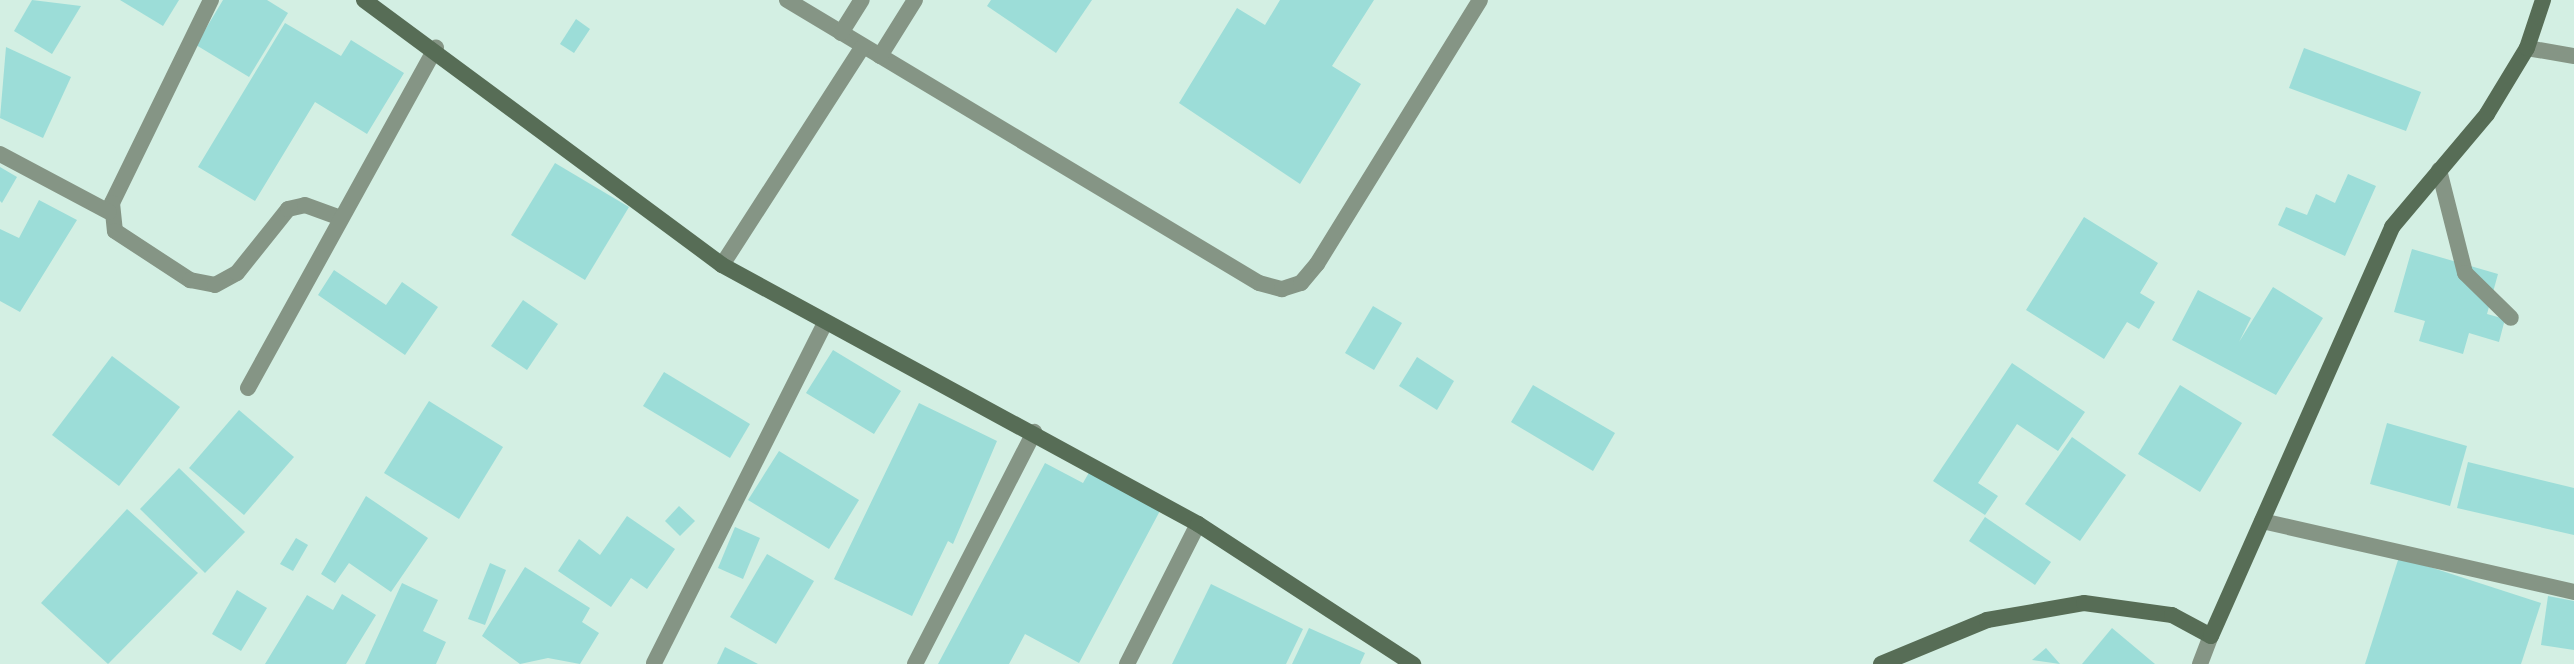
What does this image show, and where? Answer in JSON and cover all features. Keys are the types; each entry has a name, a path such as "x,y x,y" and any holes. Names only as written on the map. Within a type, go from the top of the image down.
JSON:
{"main road":[{"path":"364,0 436,47 722,265 825,323 1034,432 1198,524 1402,661"},
{"path":"1881,664 1987,620 2084,603 2143,608 2211,636 2392,227 2487,114 2527,48 2543,0"}],"street":[{"path":"109,212 211,0"},
{"path":"787,0 1259,283 1282,289 1301,283 1317,264 1480,0"},
{"path":"841,33 862,0"},
{"path":"880,56 915,0"},
{"path":"722,265 863,46"},
{"path":"248,388 436,47"},
{"path":"2527,48 2574,56"},
{"path":"0,154 109,212 123,238 190,280 215,285 237,273 288,209 305,205 341,218"},
{"path":"2439,170 2465,273 2511,318"},
{"path":"654,663 825,323"},
{"path":"915,664 1034,432"},
{"path":"2262,521 2574,592"},
{"path":"1127,664 1198,524"},
{"path":"2200,664 2211,636"}],"building":[{"path":"32,0 81,6 52,54 14,31"},
{"path":"120,0 179,0 163,26"},
{"path":"223,0 267,0 288,13 249,77 196,45"},
{"path":"991,0 1092,0 1056,53 987,6"},
{"path":"1280,0 1374,0 1332,66 1361,84 1300,184 1179,103 1237,8 1265,25"},
{"path":"576,19 590,29 574,53 560,44"},
{"path":"285,23 341,56 351,40 404,73 367,134 315,102 255,201 198,167"},
{"path":"6,47 71,77 43,138 0,118"},
{"path":"2304,48 2421,92 2406,131 2289,88"},
{"path":"555,163 629,207 585,280 511,235"},
{"path":"0,167 17,177 2,203 0,201"},
{"path":"2348,174 2376,186 2345,256 2278,225 2286,207 2307,215 2316,194 2335,203"},
{"path":"39,200 77,220 20,312 0,301 0,229 19,238"},
{"path":"2084,217 2158,263 2140,293 2155,302 2139,329 2127,322 2104,359 2026,310"},
{"path":"2412,249 2498,274 2487,314 2505,319 2499,342 2469,333 2463,354 2419,341 2425,321 2394,312"},
{"path":"334,270 386,305 402,282 438,307 405,355 318,295"},
{"path":"2273,287 2323,318 2276,395 2172,340 2198,290 2251,318 2239,342"},
{"path":"523,300 558,324 527,370 491,346"},
{"path":"1373,306 1402,323 1374,370 1345,353"},
{"path":"833,350 901,391 874,434 806,393"},
{"path":"112,356 180,407 119,486 52,435"},
{"path":"1417,357 1454,381 1437,410 1399,386"},
{"path":"2012,363 2085,412 2058,451 2017,424 1978,483 1998,496 1985,515 1933,481"},
{"path":"664,372 750,424 730,458 643,406"},
{"path":"1533,385 1615,433 1593,471 1511,422"},
{"path":"2180,385 2242,423 2200,492 2138,454"},
{"path":"429,401 503,447 459,519 384,473"},
{"path":"919,403 997,441 953,544 948,541 912,616 834,579"},
{"path":"239,410 294,457 244,515 189,468"},
{"path":"2387,423 2467,446 2450,506 2370,484"},
{"path":"2072,437 2126,475 2080,541 2025,504"},
{"path":"779,451 859,500 829,549 748,500"},
{"path":"2468,462 2574,488 2574,535 2457,508"},
{"path":"1045,463 1083,483 1091,469 1162,507 1079,663 1025,634 1009,664 938,664"},
{"path":"179,468 245,532 205,573 140,509"},
{"path":"366,496 428,538 391,592 349,563 335,583 321,574"},
{"path":"679,506 695,521 680,536 665,521"},
{"path":"127,509 198,573 108,664 41,603"},
{"path":"627,516 675,549 647,589 631,578 611,607 558,571 579,539 600,555"},
{"path":"1985,517 2051,562 2035,585 1969,541"},
{"path":"735,527 760,538 743,579 718,568"},
{"path":"296,538 308,545 293,571 280,564"},
{"path":"767,554 814,581 776,644 730,617"},
{"path":"2399,557 2541,603 2521,664 2365,664"},
{"path":"490,563 506,570 485,625 468,619"},
{"path":"525,567 590,608 582,622 599,633 580,664 548,658 520,664 482,636"},
{"path":"402,583 438,600 423,631 446,642 436,664 365,664"},
{"path":"1211,584 1303,629 1286,664 1172,664"},
{"path":"237,590 267,608 241,651 212,634"},
{"path":"342,594 376,615 346,664 265,664 307,595 333,610"},
{"path":"2548,596 2574,601 2574,650 2541,645"},
{"path":"1309,628 1365,653 1360,664 1292,664"},
{"path":"2112,628 2155,664 2082,664"},
{"path":"725,647 758,664 717,664"},
{"path":"2046,648 2060,664 2032,660"}]}
